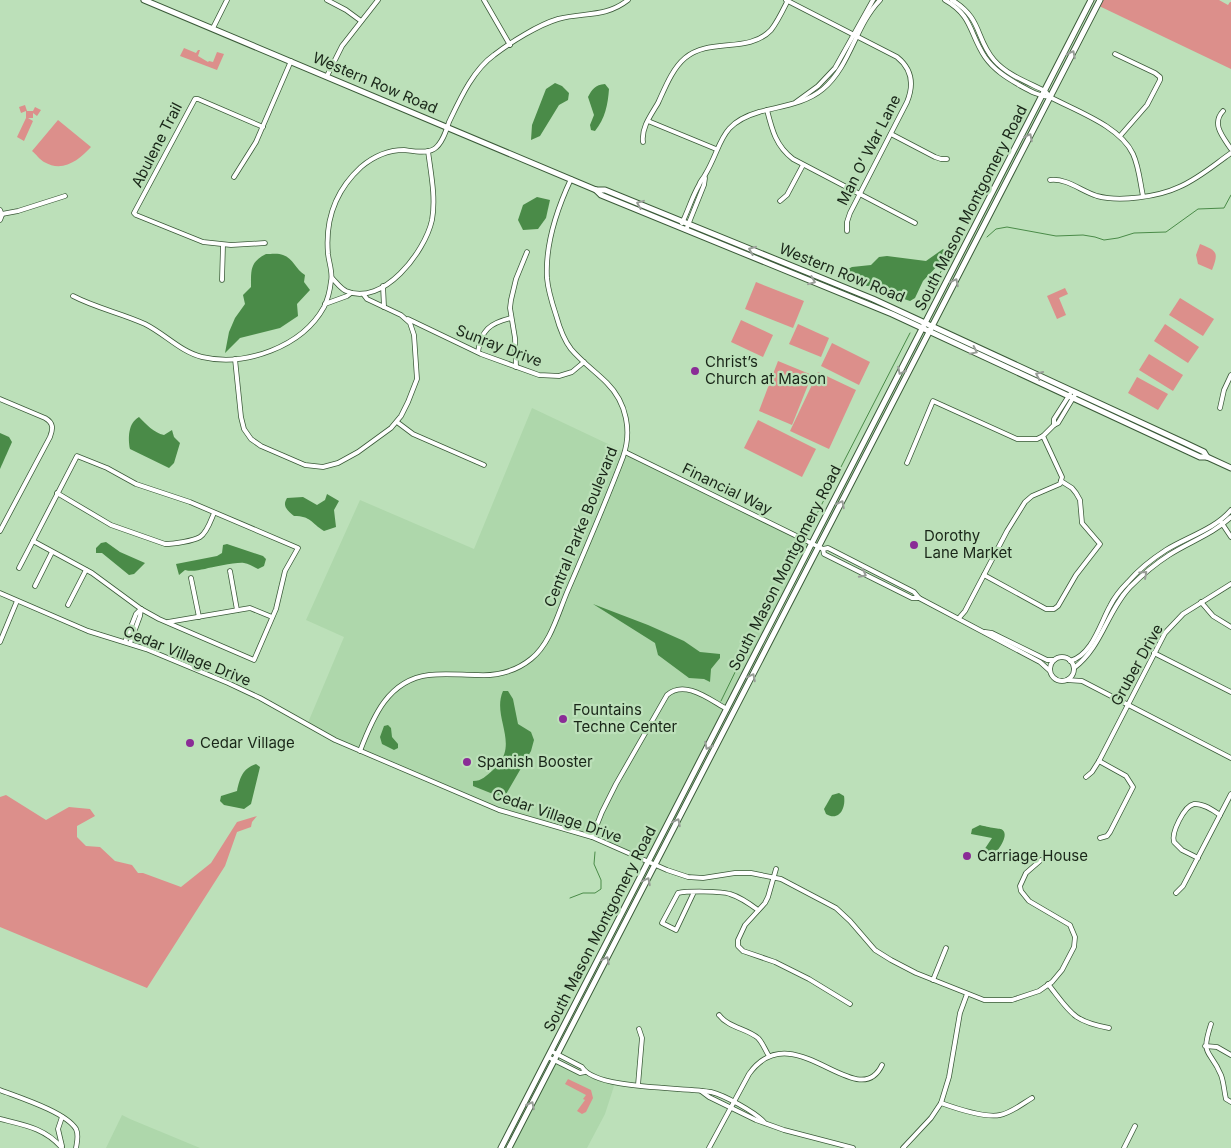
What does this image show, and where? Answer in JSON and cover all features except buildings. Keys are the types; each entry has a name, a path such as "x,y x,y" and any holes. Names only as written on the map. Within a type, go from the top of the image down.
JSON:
{"main road":[{"name":"Western Row Road","path":"144,0 151,1 571,179 596,190 601,195 849,296 1073,395"},
{"name":"South Mason Montgomery Road","path":"501,1148 1091,0"},
{"name":"South Mason Montgomery Road","path":"509,1148 821,548 1100,0"},
{"name":"Western Row Road","path":"596,190 605,190 686,222 933,325 1200,456 1207,457 1231,468"}],"street":[{"path":"214,28 228,0"},
{"path":"327,0 361,21"},
{"path":"327,76 342,46 378,0"},
{"path":"484,0 510,44"},
{"path":"73,296 85,303 144,324 182,348 196,355 209,358 235,359 272,351 286,344 309,326 325,304 332,278 328,246 329,224 335,203 346,185 360,168 381,154 393,151 428,151 437,147 480,68 510,44 548,23 566,17 601,14 628,0"},
{"path":"643,142 643,133 648,121 675,71 687,56 704,48 742,44 760,38 772,28 788,0"},
{"name":"Man O’ War Lane","path":"788,0 897,57 904,63 910,75 912,87 909,96 847,219 847,231"},
{"path":"856,35 872,0"},
{"path":"683,229 704,185 705,175 716,149 726,133 737,122 751,114 794,103 818,86 830,75 880,0"},
{"path":"945,0 965,16 984,56 996,70 1009,79 1050,97 1120,136 1134,155 1143,196"},
{"path":"952,0 971,16 989,53 1001,67 1043,94"},
{"path":"1115,54 1160,77 1147,105 1120,136"},
{"path":"234,177 253,148 291,61"},
{"name":"Abulene Trail","path":"223,245 197,241 134,214 195,99 263,127"},
{"path":"767,110 773,132 780,146 788,155 803,166 915,223"},
{"path":"1223,112 1218,118 1218,128 1231,149"},
{"path":"648,121 716,149"},
{"path":"891,134 935,157 947,158"},
{"path":"332,278 342,289 364,295 383,286 399,275 414,259 428,234 431,222 433,203 428,151"},
{"path":"1050,180 1060,180 1104,198 1143,196 1179,187 1231,153"},
{"path":"780,201 787,195 803,166"},
{"name":"Central Parke Boulevard","path":"360,752 370,726 382,703 396,688 406,681 434,674 498,675 521,666 538,652 554,625 625,452 628,429 622,406 609,385 571,349 559,326 547,278 552,227 571,179"},
{"path":"0,220 1,212 18,211 65,196"},
{"path":"222,280 223,245 265,243"},
{"path":"516,367 515,338 510,308 512,290 527,252"},
{"path":"383,286 384,307"},
{"path":"325,304 351,293"},
{"path":"235,359 241,417 247,434 261,446 296,462 317,467 338,462 379,438 397,422 414,390 417,379 412,326 406,318 367,299 364,295"},
{"name":"Sunray Drive","path":"406,318 478,352 539,375 559,376 572,372 584,362"},
{"path":"478,352 480,339 484,332 490,326 511,318"},
{"path":"1220,408 1224,390 1231,375"},
{"path":"907,463 933,400 1017,439 1036,439 1043,436 1054,425 1054,420 1073,395"},
{"path":"0,399 45,418 50,422 52,428 50,437 0,531"},
{"path":"397,422 413,434 484,465"},
{"path":"959,618 1025,502 1032,496 1060,484 1062,477 1043,436"},
{"name":"Financial Way","path":"625,452 821,548 824,554 867,576 912,598 919,598 985,632"},
{"path":"19,568 77,456 107,468 136,484 190,502 298,548 285,571 276,609 254,660 166,622 141,609 86,570 33,541"},
{"path":"984,575 1046,609 1054,609 1058,606 1076,575 1100,544 1082,523 1080,500 1076,493 1061,481"},
{"path":"58,494 111,525 165,544 174,544 201,537 214,513"},
{"path":"1067,680 1072,676 1074,668 1089,654 1113,610 1130,587 1164,558 1221,522 1231,510"},
{"path":"1070,661 1080,657 1086,650 1110,605 1142,567 1166,550 1231,517"},
{"path":"1221,522 1231,537"},
{"path":"35,586 52,552"},
{"path":"68,605 86,570"},
{"path":"230,571 237,610"},
{"path":"191,578 199,617"},
{"path":"1127,583 1130,587"},
{"name":"Gruber Drive","path":"1086,777 1092,772 1099,760 1165,633 1177,619 1231,584"},
{"name":"Cedar Village Drive","path":"0,594 97,634 130,643 246,691 360,752 499,810 592,838 688,877 710,877 741,872 760,874 789,882 836,908 880,954 899,965 933,980 967,994 994,1001 1012,1000 1030,995 1048,984 1064,968 1074,947 1075,937 1070,925 1029,901 1021,891 1020,886 1026,873 1040,860"},
{"path":"0,642 17,601"},
{"path":"1201,602 1213,616 1231,627"},
{"path":"166,622 250,608 272,617"},
{"path":"125,642 136,614 141,609"},
{"path":"130,643 141,609"},
{"path":"985,632 989,636 1040,662 1050,670 1056,680 1082,681"},
{"path":"985,632 992,633 1046,660 1054,660 1060,657 1070,661 1076,676 1082,681 1231,758"},
{"path":"1154,653 1231,692"},
{"path":"1050,670 1054,660"},
{"path":"592,838 616,784 667,695 678,688 688,690 727,709"},
{"path":"1099,760 1126,776 1132,787 1110,832 1107,836 1100,838"},
{"path":"1176,893 1183,886 1231,794"},
{"path":"1198,858 1182,850 1174,842 1174,832 1184,813 1191,805 1196,804 1220,814"},
{"path":"776,869 768,897 747,921 740,934 738,940 740,948 743,951 775,962 803,976 850,1004"},
{"path":"694,892 676,930 662,923 678,893 694,892 729,894 758,910"},
{"path":"933,980 946,948"},
{"path":"1048,984 1078,1020 1109,1028"},
{"path":"902,1147 931,1118 941,1103 949,1077 960,1013 967,994"},
{"path":"719,1015 730,1025 759,1039 769,1056"},
{"path":"1211,1024 1205,1046 1222,1076 1226,1099 1231,1102"},
{"path":"638,1085 642,1038 639,1029"},
{"path":"1205,1046 1217,1047 1231,1055"},
{"path":"551,1051 582,1067 585,1072"},
{"path":"709,1148 752,1068 769,1056 784,1053 797,1055 862,1081 873,1078 882,1065"},
{"path":"548,1057 580,1073 585,1072 603,1080 711,1092 758,1115 764,1122"},
{"path":"0,1090 48,1109 62,1117 76,1130 78,1136 76,1148"},
{"path":"701,1092 756,1120 793,1134 834,1142 850,1148"},
{"path":"941,1103 995,1116 1007,1113 1032,1098"},
{"path":"62,1117 58,1132 62,1148"},
{"path":"0,1119 40,1130 51,1136 62,1148"},
{"path":"1124,1148 1135,1126"}],"shaded area":[{"path":"1100,0 1219,0 1228,5 1231,2 1231,69 1097,5"},
{"path":"184,48 196,53 200,50 198,56 208,62 213,62 217,52 224,54 217,70 180,56"},
{"path":"555,83 562,86 569,93 568,100 559,105 540,136 531,140 532,125 546,89"},
{"path":"605,84 609,89 605,111 595,131 591,130 590,125 594,115 588,97 594,88"},
{"path":"25,105 27,111 33,111 35,107 41,110 37,116 33,113 33,118 28,118 33,121 24,141 17,137 26,118 26,111 21,113 19,107"},
{"path":"58,120 91,147 76,160 64,166 51,165 44,162 32,151"},
{"path":"537,197 550,200 546,218 538,229 523,230 518,220 523,205"},
{"path":"1200,244 1210,248 1215,253 1216,256 1212,270 1198,264 1196,255"},
{"path":"943,249 945,251 941,262 923,281 915,298 910,301 904,299 888,287 880,285 867,286 847,275 846,270 852,267 871,265 879,257 887,256 926,261"},
{"path":"266,254 281,254 289,259 305,275 304,282 310,290 297,304 298,316 280,328 240,338 225,353 229,332 235,318 245,304 243,295 251,287 252,267 257,260"},
{"path":"756,282 804,301 793,328 745,309"},
{"path":"1065,288 1068,294 1059,298 1066,315 1057,319 1047,296"},
{"path":"1180,298 1214,319 1203,336 1169,315"},
{"path":"741,320 773,335 763,357 731,342"},
{"path":"798,324 829,338 821,357 789,344"},
{"path":"1165,324 1199,347 1188,363 1154,341"},
{"path":"832,343 870,362 859,385 821,366"},
{"path":"1149,354 1183,375 1173,391 1139,370"},
{"path":"778,361 812,375 792,425 759,411"},
{"path":"818,372 856,390 829,449 790,431"},
{"path":"1137,377 1168,394 1158,410 1128,393"},
{"path":"532,408 812,544 648,862 605,842 517,816 360,751 307,725 344,637 306,620 360,500 474,549"},
{"path":"139,417 150,428 160,434 164,435 172,430 174,437 180,443 174,463 169,468 130,449 129,436 131,427"},
{"path":"758,420 816,449 802,477 744,448"},
{"path":"0,433 9,437 12,442 0,469"},
{"path":"327,494 339,501 334,510 336,527 324,531 308,519 294,516 285,506 287,498 303,497 317,505 325,500"},
{"path":"106,542 120,552 145,563 134,574 129,575 102,553 96,553 96,548 101,543"},
{"path":"227,544 263,556 266,559 264,566 258,569 246,563 236,563 195,571 185,570 179,575 176,564 217,556 222,553 223,545"},
{"path":"593,604 684,641 700,652 720,654 720,658 711,669 710,682 704,679 689,678 658,655 655,643"},
{"path":"503,691 508,691 513,699 518,724 531,732 534,740 531,751 505,796 493,794 473,786 473,781 481,779 493,770 501,761 505,751 506,741 500,711"},
{"path":"388,725 391,728 392,737 398,744 398,748 394,750 382,744 380,737 384,726"},
{"path":"256,764 260,767 251,804 244,809 224,805 220,801 221,796 237,791 242,774"},
{"path":"839,793 844,796 843,809 835,816 826,814 824,809 832,795"},
{"path":"6,795 46,820 69,807 90,809 95,816 77,826 77,837 86,846 100,847 115,861 132,865 138,873 143,873 181,887 211,863 237,822 257,816 252,822 251,827 237,832 225,866 147,988 0,927 0,797"},
{"path":"980,825 1004,831 1003,842 994,855 984,850 992,838 971,834 972,829"},
{"path":"554,1060 580,1073 585,1072 615,1083 605,1114 587,1148 509,1148"},
{"path":"568,1079 591,1090 593,1098 586,1112 582,1114 577,1111 585,1100 583,1099 586,1095 565,1084"},
{"path":"122,1115 130,1119 200,1148 106,1148"}],"waterway":[{"path":"987,237 996,229 1007,227 1056,236 1083,235 1104,240 1134,233 1166,232 1198,209 1224,208 1231,195"},
{"path":"921,310 962,231"},
{"path":"808,531 910,333"},
{"path":"721,701 743,656"},
{"path":"570,898 583,893 595,893 601,889 601,880 594,864 595,852"}],"place":[{"name":"Christ’s Church at Mason","path":"695,371"},
{"name":"Dorothy Lane Market","path":"914,545"},
{"name":"Fountains Techne Center","path":"563,719"},
{"name":"Cedar Village","path":"190,743"},
{"name":"Spanish Booster","path":"467,762"},
{"name":"Carriage House","path":"967,856"}]}
